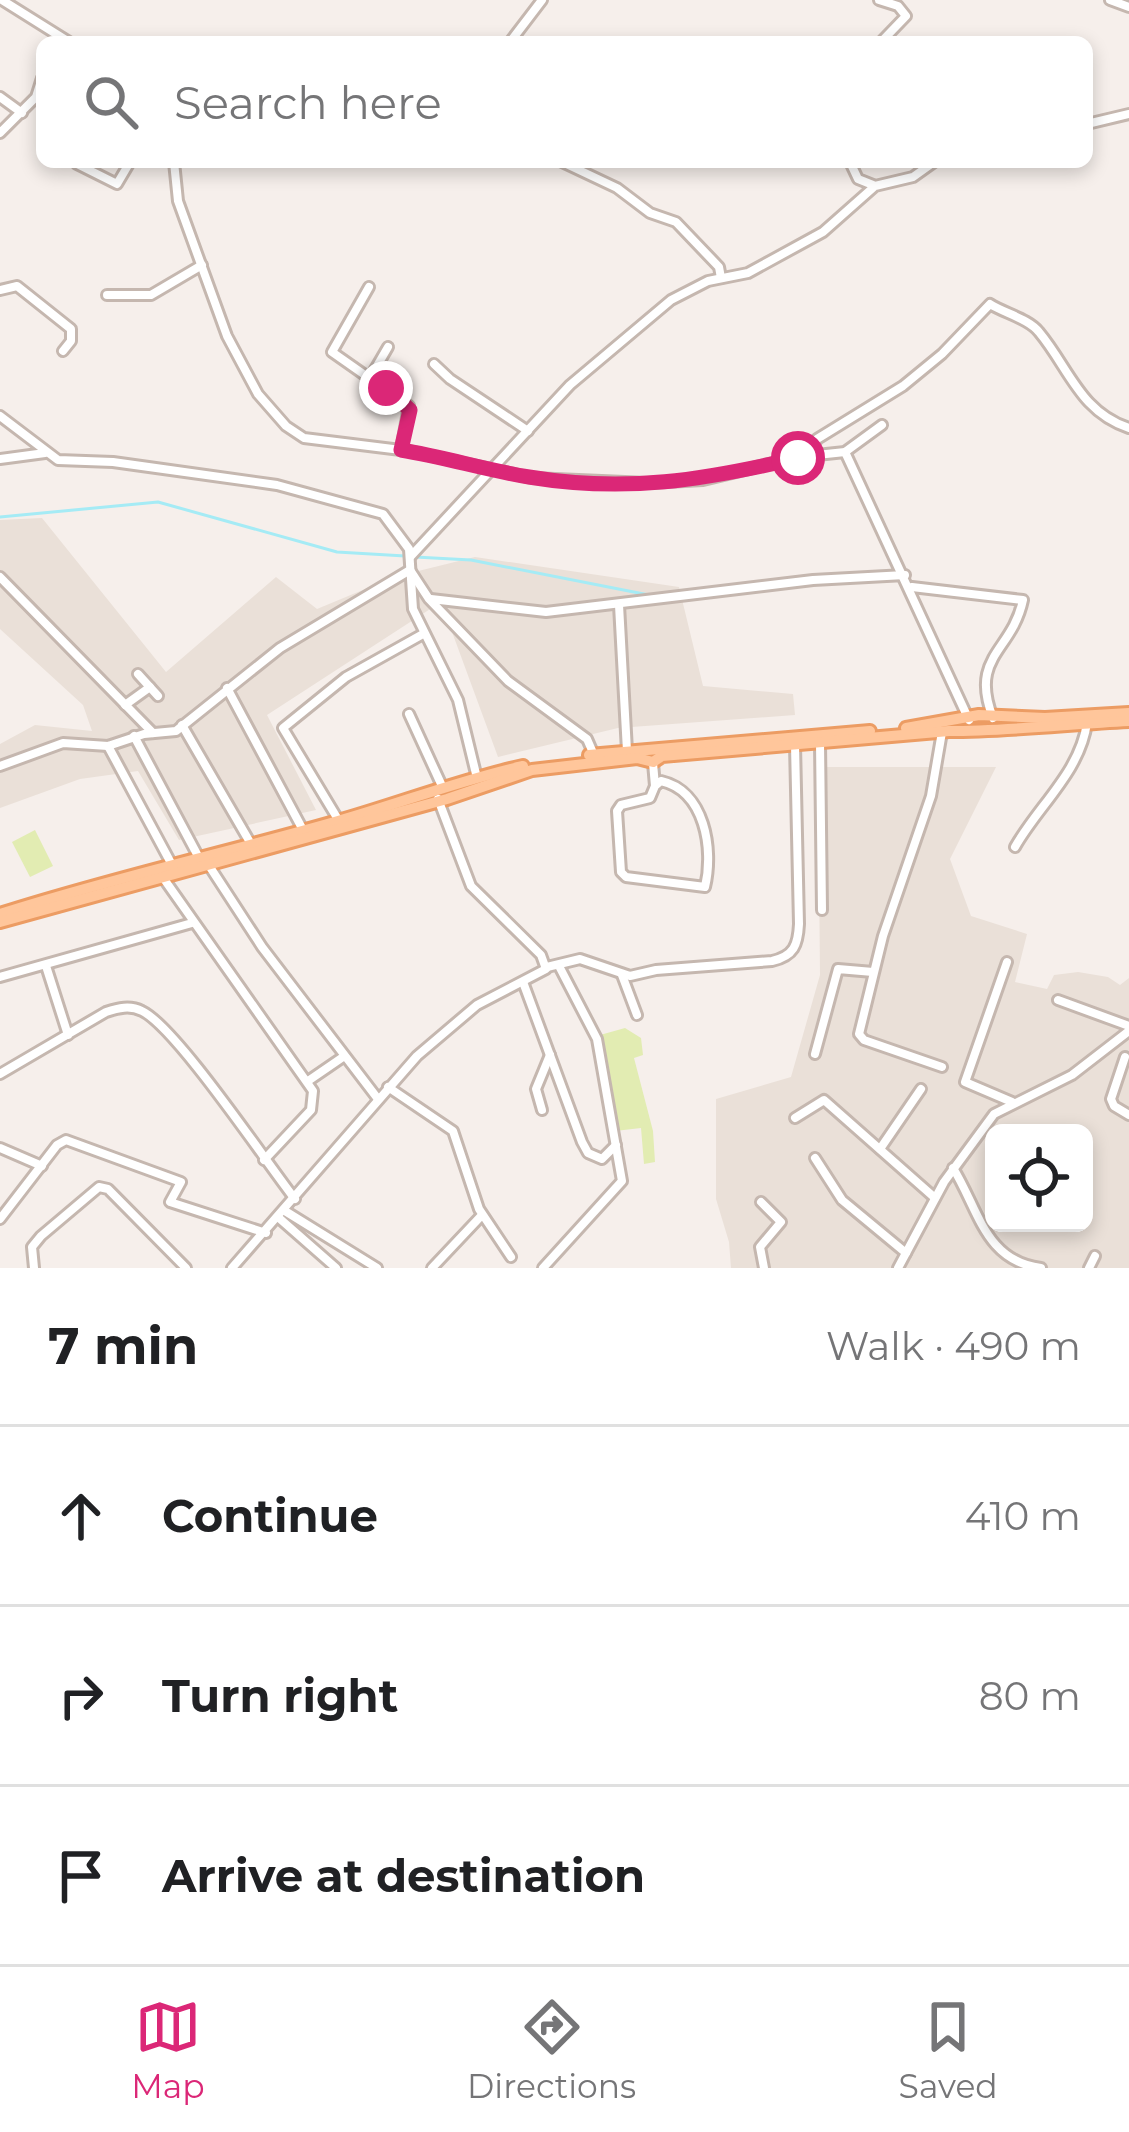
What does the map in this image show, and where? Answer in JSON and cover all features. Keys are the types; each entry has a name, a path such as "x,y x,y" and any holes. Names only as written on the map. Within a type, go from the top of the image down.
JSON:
{"main road":[{"path":"204,860 477,776 594,755 907,728 992,715 1129,717"},
{"path":"0,918 175,866 438,801 547,767 637,758 652,762 662,756 1129,717"},
{"path":"146,877 164,878 175,866"}],"street":[{"path":"2,0 57,36"},
{"path":"515,36 542,0"},
{"path":"879,0 898,6 906,16 886,36"},
{"path":"1111,0 1129,8"},
{"path":"0,97 23,114"},
{"path":"0,134 36,97"},
{"path":"1093,123 1129,114"},
{"path":"85,168 118,184 127,168"},
{"path":"174,168 176,194 239,362 258,394 286,426 304,438 401,450 532,478 648,483 718,478 845,452 882,425"},
{"path":"574,168 616,188 650,213 676,221 719,267 721,278"},
{"path":"853,168 858,179 874,186"},
{"path":"410,557 570,385 671,300 721,278 748,273 823,232 874,186 913,177 926,168"},
{"path":"107,296 152,296 202,265"},
{"path":"0,290 17,286 71,329 71,341 63,351"},
{"path":"369,287 332,352 409,406 401,450"},
{"path":"808,456 817,439 903,386 992,304 1009,317 1032,325 1076,390 1114,423 1129,428"},
{"path":"370,378 388,347"},
{"path":"434,364 527,431"},
{"path":"0,416 58,460 130,464 277,485 359,505 387,518 410,557 411,602 423,634 458,700 477,776 474,791"},
{"path":"845,452 974,732"},
{"path":"0,459 45,453"},
{"path":"410,570 429,599 508,681 587,739 594,755"},
{"path":"0,766 63,743 108,746 134,736 169,733 280,648 410,570"},
{"path":"429,599 529,613 814,580 905,575"},
{"path":"0,577 154,733"},
{"path":"910,587 1023,600 986,669 984,692 992,731"},
{"path":"619,604 627,751"},
{"path":"339,821 284,728 346,676 423,634"},
{"path":"138,674 158,696"},
{"path":"125,705 150,687"},
{"path":"227,688 303,830"},
{"path":"409,714 441,786 438,801 471,886 541,955 547,967"},
{"path":"1015,847 1067,774 1087,724"},
{"path":"182,725 251,844"},
{"path":"941,732 926,812 892,904 860,1036 942,1067"},
{"path":"134,736 204,860 262,947 378,1099"},
{"path":"820,743 822,910"},
{"path":"232,1268 388,1087 472,1009 547,967 585,960 622,975 772,961 793,951 799,924 795,745"},
{"path":"108,746 175,866"},
{"path":"652,762 655,786 650,798 621,805 617,811 621,872 626,877 705,887 699,811 678,787 661,782 655,786"},
{"path":"164,878 315,1096 314,1106 264,1160"},
{"path":"0,976 192,923"},
{"path":"1007,962 965,1082 1012,1102"},
{"path":"543,1268 622,1183 597,1039 559,965"},
{"path":"46,966 68,1035"},
{"path":"815,1054 838,969 873,972"},
{"path":"622,975 638,1015"},
{"path":"523,982 586,1151 602,1159 615,1150 616,1142"},
{"path":"898,1268 953,1168 994,1114 1061,1081 1111,1047 1129,1028 1058,1000"},
{"path":"0,1074 113,1010 142,1011 191,1063 295,1198"},
{"path":"1111,1047 1127,1058 1111,1099 1129,1115"},
{"path":"542,1110 536,1089 550,1054"},
{"path":"308,1082 343,1057"},
{"path":"388,1087 453,1131 482,1215 511,1257"},
{"path":"880,1149 921,1089"},
{"path":"795,1118 824,1100 935,1198"},
{"path":"0,1219 59,1142 70,1140 181,1182 170,1202 266,1233"},
{"path":"0,1148 43,1167"},
{"path":"815,1158 842,1200 906,1253"},
{"path":"953,1168 994,1247 1028,1267 1041,1268"},
{"path":"34,1268 32,1247 99,1187 109,1189 186,1268"},
{"path":"761,1202 782,1222 760,1246 764,1268"},
{"path":"282,1215 336,1268"},
{"path":"282,1215 377,1268"},
{"path":"432,1268 482,1215"},
{"path":"1089,1268 1095,1256"}],"shaded area":[{"path":"42,518 166,672 276,577 317,609 394,577 475,557 679,587 703,686 793,694 795,715 618,728 498,757 441,602 267,715 316,810 179,840 138,771 80,779 0,808 0,744 35,725 92,731 83,705 0,629 0,520"},
{"path":"818,767 996,767 950,859 971,916 1027,934 1015,982 1047,989 1054,975 1078,972 1108,977 1120,985 1129,978 1129,1268 731,1268 716,1199 716,1099 791,1077 820,975"}],"green space":[{"path":"35,830 53,866 30,877 12,842"},
{"path":"625,1028 641,1038 643,1055 634,1058 653,1131 655,1162 644,1164 641,1128 615,1131 600,1035"}],"waterway":[{"path":"0,517 158,502 337,552 405,556"},
{"path":"415,557 471,560 649,595"}],"route":[{"path":"386,388 410,410 401,450 532,478 611,484 703,480 798,458"}]}
